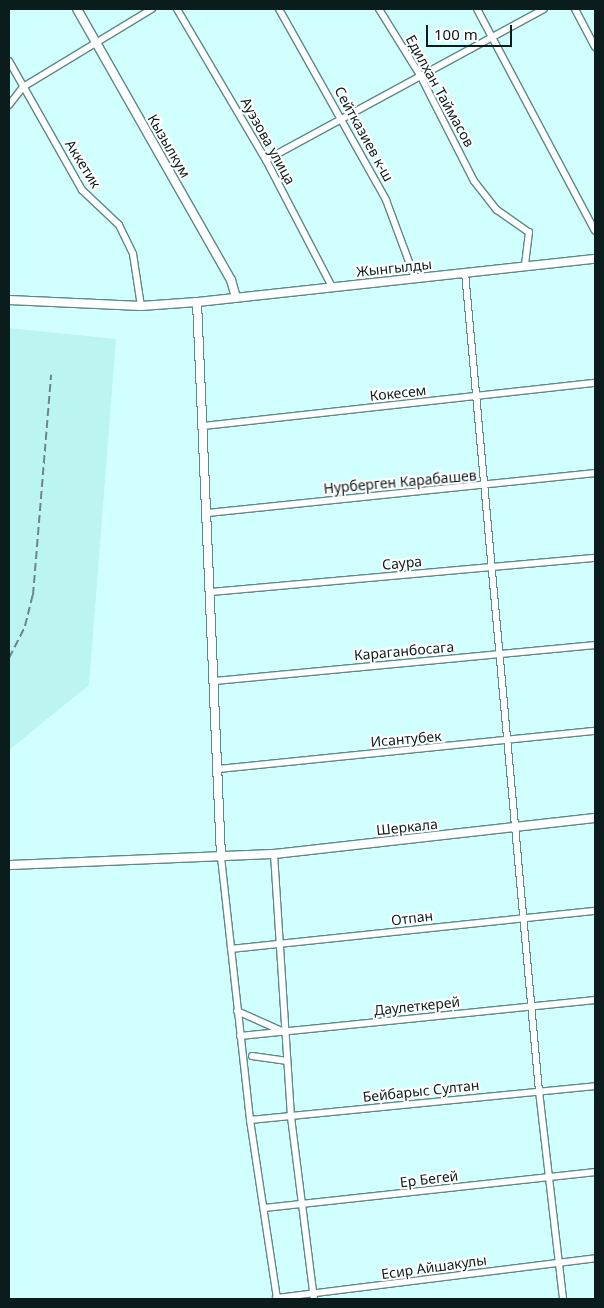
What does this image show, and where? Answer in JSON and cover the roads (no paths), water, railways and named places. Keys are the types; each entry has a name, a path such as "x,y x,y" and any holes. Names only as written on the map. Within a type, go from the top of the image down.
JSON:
{"street":[{"name":"Кызылкум","path":"76,9 231,280 236,297"},
{"path":"9,105 23,87 95,41 152,9"},
{"name":"Ауэзова улица","path":"177,9 266,160 332,288"},
{"name":"Сейтказиев к-ш","path":"278,9 344,118 386,200 415,278"},
{"name":"Едилхан Таймасов","path":"379,9 420,75 474,181 497,210 528,232 526,265"},
{"path":"477,9 595,231"},
{"path":"266,160 544,9"},
{"path":"575,9 595,47"},
{"name":"Аккетик","path":"9,61 82,190 119,225 133,254 141,306"},
{"name":"Жынгылды","path":"9,300 141,306 332,288 526,265 595,259"},
{"path":"464,272 490,568 525,918 539,1092 563,1299"},
{"path":"196,302 208,513 221,857 250,1120 265,1208 276,1299"},
{"name":"Кокесем","path":"204,426 475,398 595,383"},
{"name":"Нурберген Карабашев","path":"208,513 483,487 595,473"},
{"name":"Саура","path":"211,592 595,558"},
{"name":"Караганбосага","path":"215,680 595,645"},
{"name":"Исантубек","path":"219,770 507,742 595,731"},
{"name":"Шеркала","path":"9,865 274,854 595,818"},
{"path":"274,854 283,1032 290,1117 314,1298"},
{"name":"Отпан","path":"231,950 595,911"},
{"name":"Даулеткерей","path":"240,1036 531,1008 595,1000"},
{"path":"238,1011 283,1032"},
{"path":"252,1056 286,1061"},
{"name":"Бейбарыс Султан","path":"250,1120 595,1086"},
{"name":"Ер Бегей","path":"265,1208 301,1206 595,1172"},
{"name":"Есир Айшакулы","path":"276,1299 314,1298 595,1258"}],"railway":[{"path":"9,658 25,626 33,595 51,375"}]}
